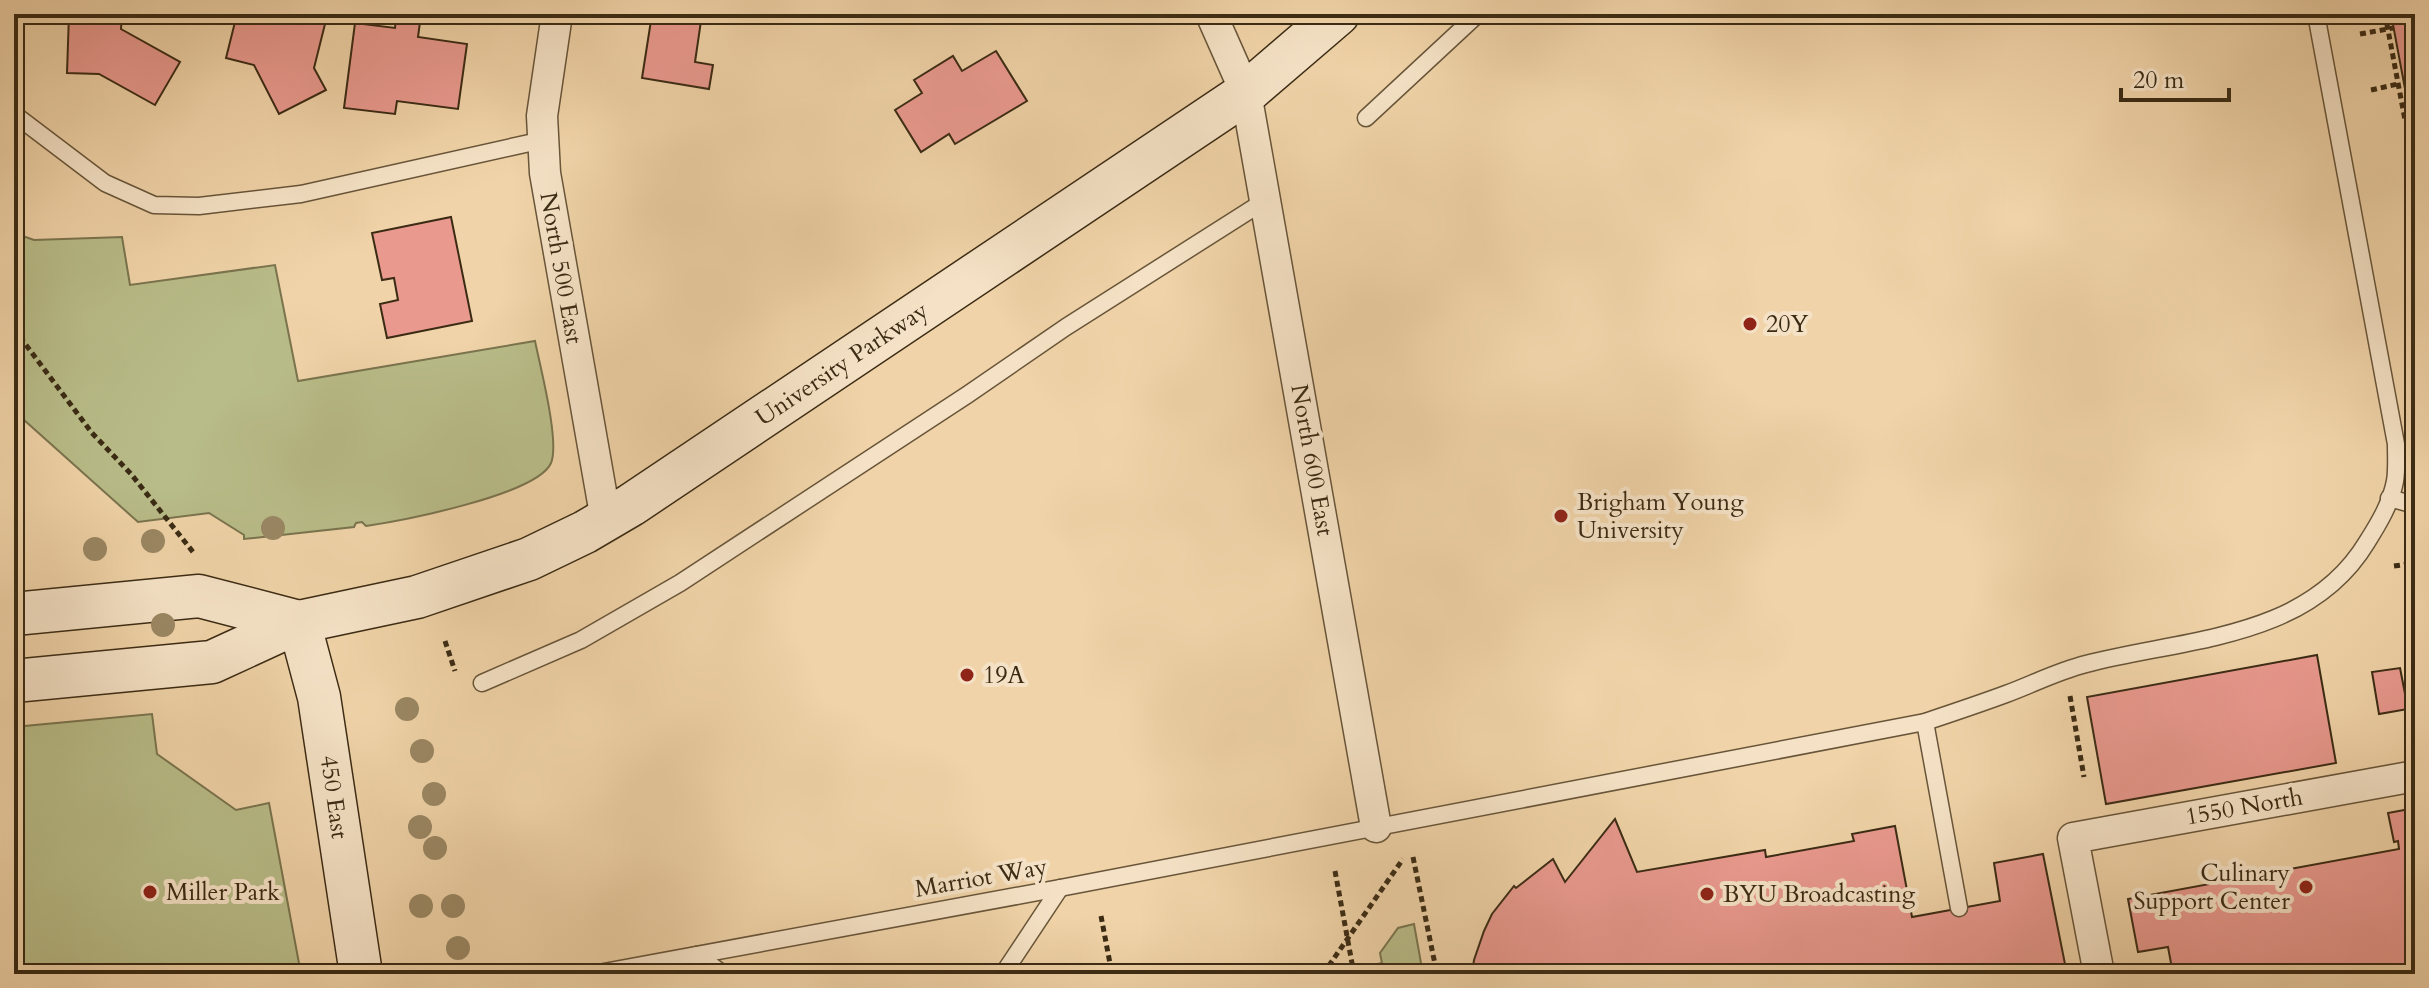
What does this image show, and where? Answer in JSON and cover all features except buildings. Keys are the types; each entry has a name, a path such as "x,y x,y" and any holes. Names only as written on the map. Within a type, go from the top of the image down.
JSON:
{"main road":[{"name":"University Parkway","path":"14,681 212,662 299,622 417,597 529,559 606,520 1246,93 1338,14"},
{"name":"University Parkway","path":"14,614 199,596 299,622"},
{"name":"450 East","path":"299,622 319,697 361,974"}],"street":[{"name":"North 500 East","path":"557,14 542,116 545,173 606,520"},
{"name":"North 600 East","path":"1211,14 1246,93 1376,827"},
{"name":"1550 North","path":"2099,974 2073,838 2415,776"}],"lane":[{"path":"1366,118 1478,14"},
{"name":"Marriot Way","path":"593,974 1925,722 2068,669 2209,638 2268,622 2294,611 2353,565 2383,515 2395,481 2396,444 2316,14"},
{"path":"14,114 105,183 154,205 199,206 301,194 543,140"},
{"path":"482,683 581,640 680,583 1066,327 1266,200"},
{"path":"2389,498 2415,505"},
{"path":"1925,722 1959,908"},
{"path":"1003,974 1060,888"},
{"path":"697,955 723,974"}],"path":[{"path":"2385,14 2405,120"},
{"path":"2360,34 2390,29"},
{"path":"2371,90 2398,84"},
{"path":"14,329 92,433 131,474 193,552"},
{"path":"2394,566 2415,563"},
{"path":"445,641 455,671"},
{"path":"2070,696 2084,777"},
{"path":"1413,857 1437,974"},
{"path":"1323,974 1403,859"},
{"path":"1335,871 1354,974"},
{"path":"1101,916 1112,974"}],"green space":[{"path":"14,233 34,240 122,237 130,285 275,265 298,381 535,341 551,422 551,463 540,475 495,496 407,519 366,526 362,522 354,527 244,539 244,535 209,513 138,522 14,411"},
{"name":"Miller Park","path":"152,714 157,754 236,810 269,803 301,974 14,974 14,727"},
{"path":"1414,924 1423,974 1371,974 1373,965 1382,963 1380,953 1398,928"}],"place":[{"name":"20Y","path":"1750,324"},
{"name":"Brigham Young University","path":"1561,516"},
{"name":"19A","path":"967,675"},
{"name":"Culinary Support Center","path":"2306,887"},
{"name":"Miller Park","path":"150,892"},
{"name":"BYU Broadcasting","path":"1707,894"}]}
